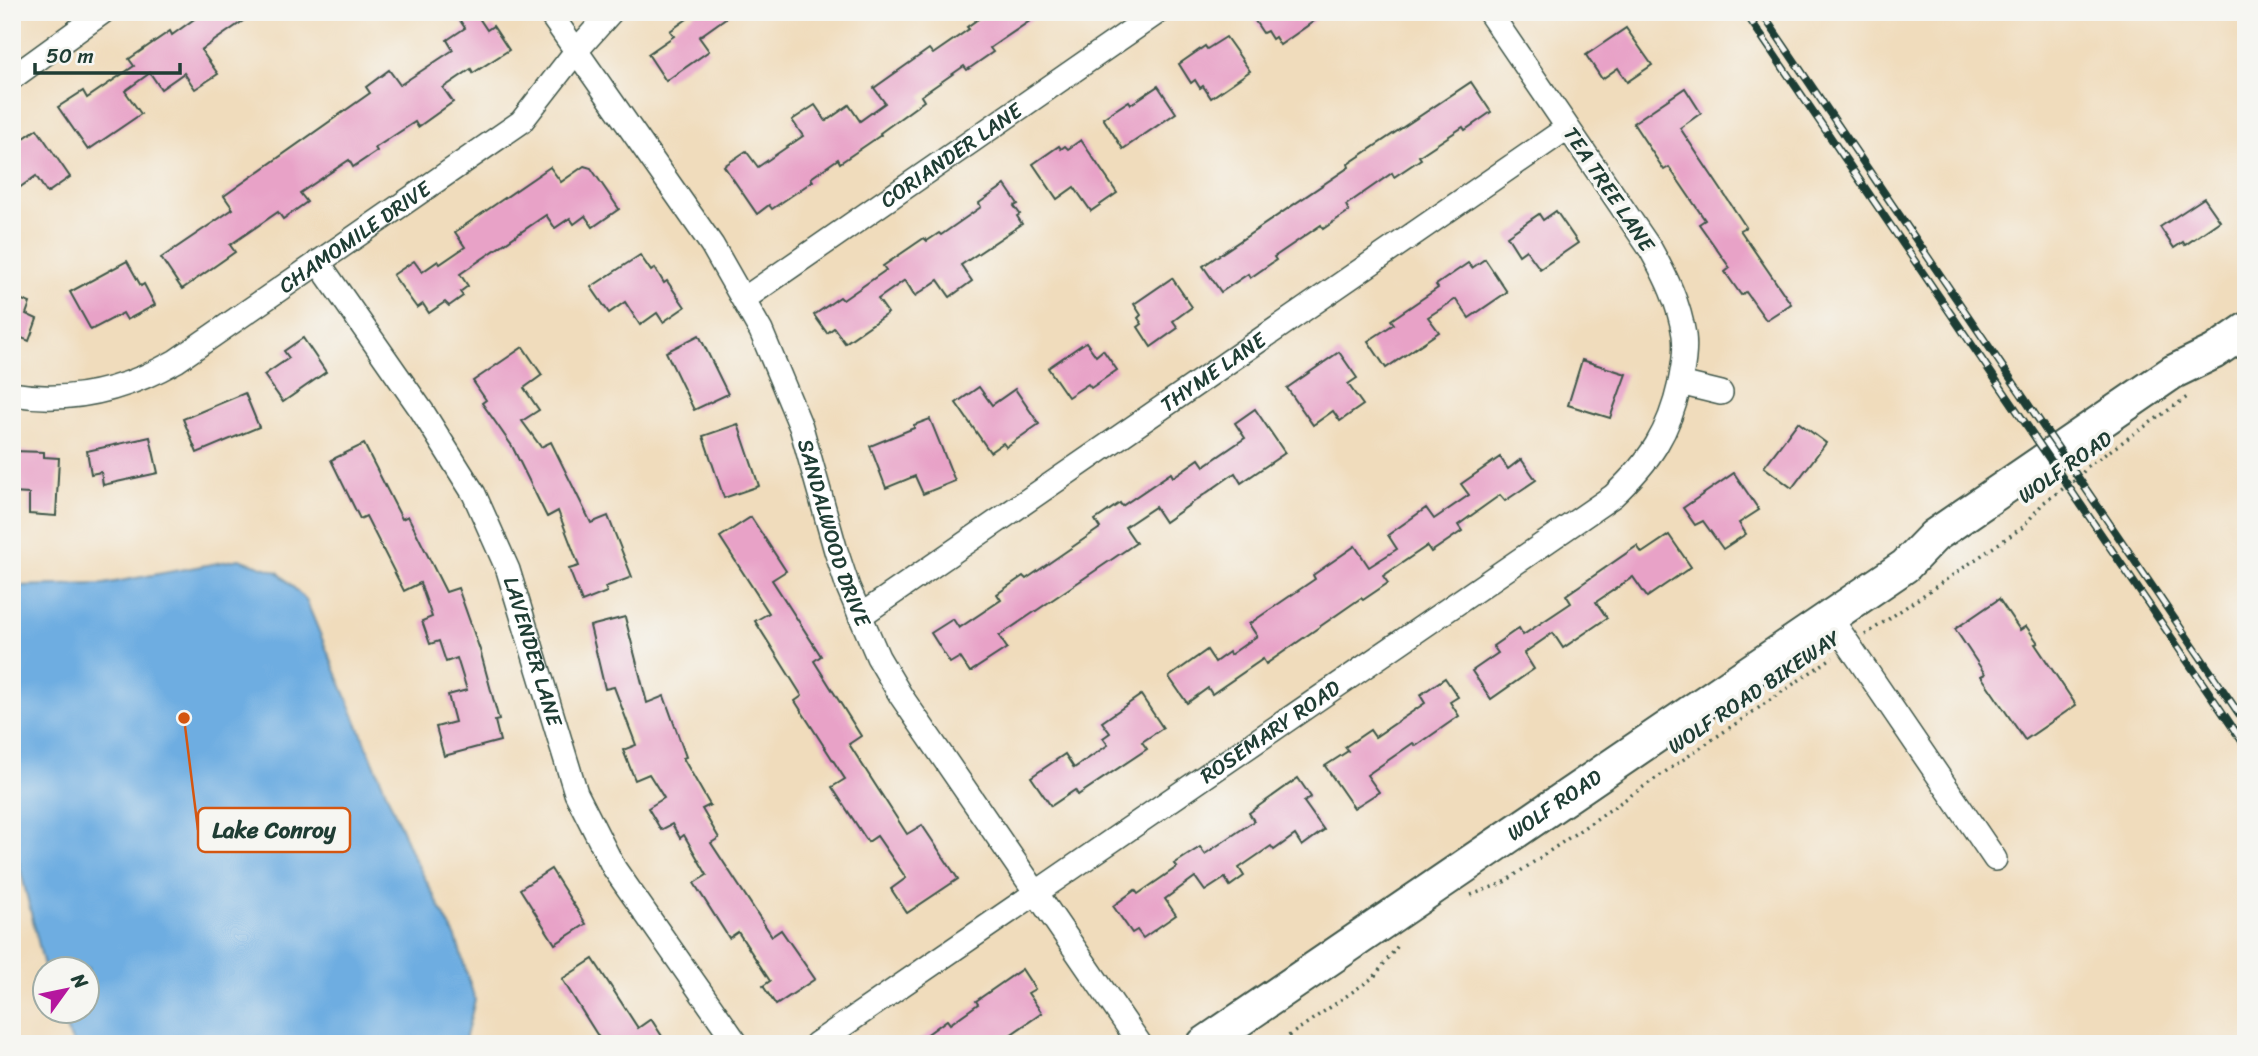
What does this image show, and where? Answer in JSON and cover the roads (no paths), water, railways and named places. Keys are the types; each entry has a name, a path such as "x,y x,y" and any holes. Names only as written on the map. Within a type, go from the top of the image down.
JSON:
{"main road":[{"name":"WOLF ROAD","path":"1204,1044 1905,566 1944,551 2181,386 2214,352 2246,330"}],"street":[{"path":"12,78 103,12"},
{"name":"SANDALWOOD DRIVE","path":"549,12 712,245 774,357 802,426 836,551 878,657 901,696 1140,1044"},
{"name":"CHAMOMILE DRIVE","path":"12,394 57,398 88,395 156,372 176,360 521,122 577,50 611,12"},
{"name":"CORIANDER LANE","path":"744,299 1158,12"},
{"name":"TEA TREE LANE","path":"1489,12 1651,250 1668,280 1684,337 1680,383"},
{"name":"THYME LANE","path":"860,615 1567,128"},
{"name":"LAVENDER LANE","path":"318,262 422,411 474,494 508,570 576,793 614,868 737,1044"},
{"path":"1680,383 1721,393"},
{"name":"ROSEMARY ROAD","path":"816,1044 1613,496 1653,454 1675,406 1680,383"},
{"path":"1830,617 1995,859"}],"water":[{"path":"239,559 278,572 306,600 411,852 456,938 475,1000 464,1044 74,1044 63,1024 102,1024 102,954 41,954 12,835 12,586 104,584"}],"railway":[{"path":"1745,12 2246,747"},
{"path":"1761,12 2246,724"}],"place":[{"name":"Lake Conroy","path":"184,718"}]}
